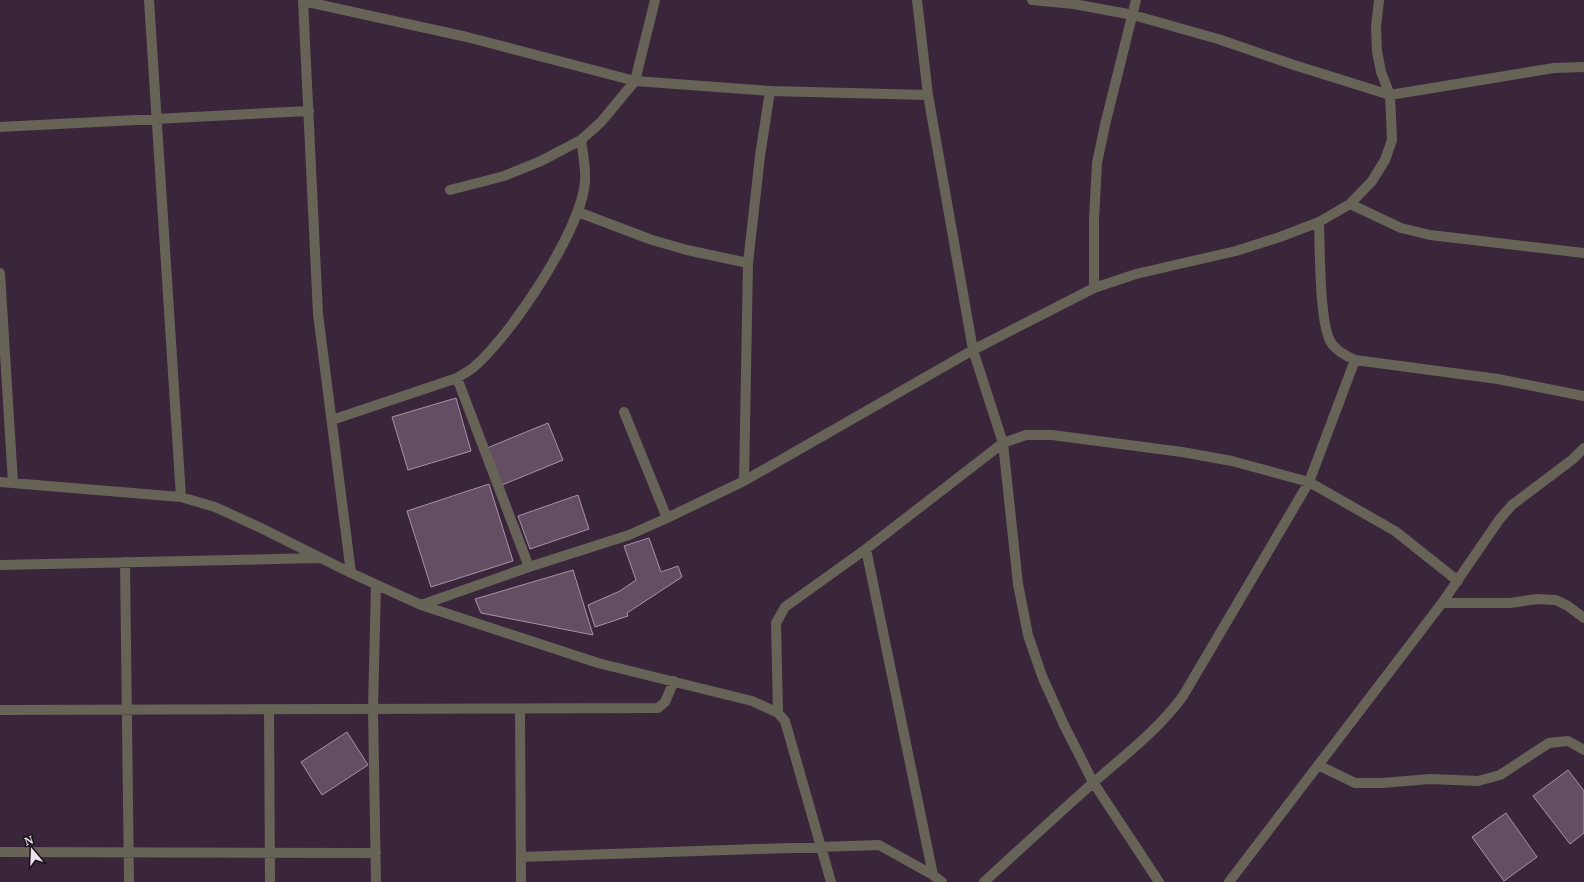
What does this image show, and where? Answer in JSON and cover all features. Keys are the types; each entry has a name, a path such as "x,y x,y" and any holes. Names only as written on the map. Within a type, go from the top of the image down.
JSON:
{"street":[{"path":"149,0 181,497"},
{"path":"351,573 318,314 303,0 467,37 635,81 770,91 928,95"},
{"path":"450,190 504,176 541,161 581,140 601,122 635,81 655,0"},
{"path":"917,0 928,95 972,350 1003,443 1018,584 1028,635 1042,676 1064,725 1094,782 1159,882"},
{"path":"1032,0 1074,4 1133,16 1218,39 1390,95 1554,68 1584,67"},
{"path":"1094,288 1094,219 1097,163 1136,0"},
{"path":"421,606 529,567 629,535 667,518 744,481 972,350 1094,288 1136,274 1236,251 1319,222 1350,204 1372,181 1385,160 1392,140 1390,95 1381,72 1377,51 1376,27 1379,0"},
{"path":"744,481 748,263 760,156 770,91"},
{"path":"0,127 308,111"},
{"path":"332,420 458,378 475,367 495,346 520,313 547,271 578,212 585,183 581,140"},
{"path":"1350,204 1401,228 1430,235 1584,253"},
{"path":"578,212 652,240 687,250 748,263"},
{"path":"1319,222 1321,280 1327,335 1332,344 1340,353 1355,360 1498,379 1584,396"},
{"path":"0,273 13,483"},
{"path":"984,882 1094,782 1152,732 1173,710 1183,696 1309,482 1355,360"},
{"path":"458,378 529,567"},
{"path":"624,412 667,518"},
{"path":"778,712 776,623 785,607 866,549 1003,443 1026,435 1052,435 1182,452 1232,461 1309,482 1395,531 1458,581"},
{"path":"1229,882 1442,603 1486,537 1512,505 1573,459 1584,448"},
{"path":"0,482 181,497 215,507 421,606 598,663 752,701 778,712 785,721 831,882"},
{"path":"866,549 933,875"},
{"path":"0,565 322,558"},
{"path":"125,562 128,882"},
{"path":"376,585 373,709 376,882"},
{"path":"1442,603 1510,603 1537,599 1556,600 1568,606 1584,618"},
{"path":"0,710 658,708 665,702 674,681"},
{"path":"269,709 270,882"},
{"path":"520,709 521,882"},
{"path":"1318,766 1355,783 1382,783 1430,779 1478,781 1500,775 1549,744 1568,741 1584,750"},
{"path":"521,857 879,845 933,875 942,882"},
{"path":"0,852 376,853"}],"building":[{"path":"456,398 471,451 408,470 392,417"},
{"path":"548,423 563,460 502,485 487,448"},
{"path":"489,484 513,561 431,587 407,511"},
{"path":"578,495 589,529 530,549 518,516"},
{"path":"649,538 661,572 678,566 682,577 627,613 628,616 595,627 588,605 620,591 636,580 624,546"},
{"path":"573,570 593,635 481,613 475,599"},
{"path":"347,732 368,765 322,795 301,762"},
{"path":"1568,770 1584,791 1584,833 1570,844 1533,796"},
{"path":"1506,813 1537,857 1504,881 1472,837"}]}
